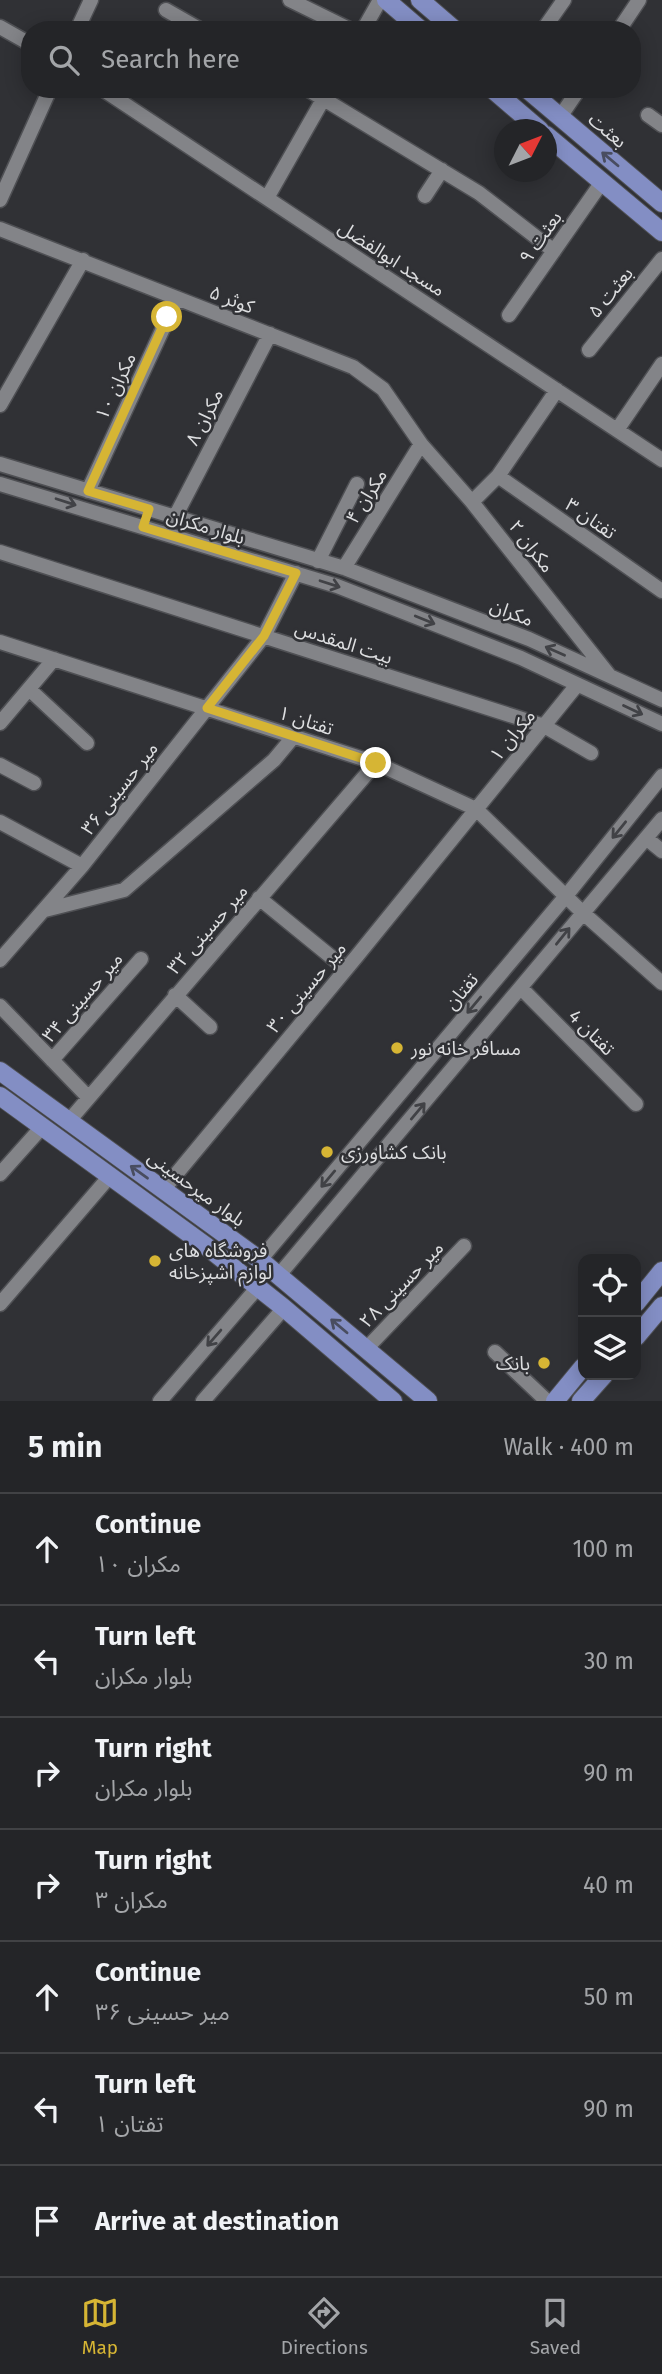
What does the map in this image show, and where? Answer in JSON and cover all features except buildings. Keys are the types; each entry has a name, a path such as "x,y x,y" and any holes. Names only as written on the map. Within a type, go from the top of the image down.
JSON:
{"main road":[{"path":"383,0 410,21"},
{"path":"420,0 444,21"},
{"path":"502,98 527,119"},
{"path":"523,116 530,98"},
{"name":"بعثت","path":"538,98 662,203"},
{"path":"557,144 662,232"},
{"name":"بلوار میرحسینی","path":"0,1071 260,1260 428,1401"},
{"name":"بلوار میرحسینی","path":"0,1096 157,1208 285,1308 386,1395"},
{"path":"641,1297 662,1271"},
{"path":"641,1331 662,1306"},
{"path":"386,1395 393,1371"},
{"path":"555,1401 578,1373"},
{"path":"582,1401 600,1380"}],"street":[{"path":"81,21 91,0"},
{"path":"290,0 333,21"},
{"path":"369,21 383,0"},
{"path":"549,21 564,0"},
{"path":"625,21 639,0"},
{"path":"166,10 185,21"},
{"path":"0,27 21,39"},
{"path":"0,200 46,98"},
{"name":"مسجد ابوالفضل","path":"116,98 662,460"},
{"path":"267,198 325,98"},
{"path":"333,98 479,193 554,251"},
{"path":"560,117 573,98"},
{"path":"649,116 662,125"},
{"path":"425,196 442,170"},
{"name":"بعثت ۹","path":"509,315 602,182"},
{"name":"کوثر ۵","path":"0,229 353,367 383,389 421,444"},
{"name":"بعثت ۵","path":"589,350 662,258"},
{"path":"0,405 83,260"},
{"name":"مکران ۱۰","path":"88,491 177,298"},
{"name":"مکران ۸","path":"175,517 270,334"},
{"path":"617,430 662,364"},
{"path":"472,502 498,476 557,390"},
{"name":"مکران ۲","path":"421,444 472,502 609,675"},
{"name":"مکران ۴","path":"344,568 421,444"},
{"name":"بلوار مکران","path":"0,464 344,568"},
{"name":"تفتان ۳","path":"498,476 662,591"},
{"name":"بلوار مکران","path":"0,484 361,595"},
{"path":"318,561 357,484"},
{"path":"143,527 149,509"},
{"name":"بیت المقدس","path":"0,552 544,726 592,752"},
{"name":"مکران","path":"344,568 529,639 662,700"},
{"name":"میر حسینی ۳۶","path":"1,958 82,866 264,636 296,573"},
{"name":"مکران","path":"361,595 521,658 662,724"},
{"name":"تفتان ۱","path":"0,642 376,763 477,809 582,912 662,983"},
{"path":"0,723 54,659"},
{"name":"مکران ۱","path":"477,809 577,685"},
{"path":"29,689 86,743"},
{"path":"45,910 124,890 274,760 294,736"},
{"name":"میر حسینی ۳۲","path":"68,1122 376,763"},
{"path":"0,765 34,783"},
{"name":"تفتان","path":"260,1260 566,896 662,776"},
{"name":"میر حسینی ۳۰","path":"163,1189 477,809"},
{"path":"279,1275 662,819"},
{"path":"0,822 82,866"},
{"path":"646,838 662,851"},
{"path":"259,898 346,969"},
{"name":"میر حسینی ۳۴","path":"52,1060 141,959"},
{"name":"تفتان 4","path":"521,988 636,1104"},
{"path":"175,995 210,1027"},
{"path":"0,1006 88,1097"},
{"path":"0,1174 42,1127"},
{"path":"0,1304 110,1175"},
{"name":"میر حسینی ۲۸","path":"366,1349 464,1246"},
{"path":"160,1401 258,1287"},
{"path":"203,1401 285,1308"},
{"path":"495,1352 547,1401"}],"place":[{"name":"مسافر خانه نور","path":"397,1048"},
{"name":"بانک کشاورزی","path":"327,1152"},
{"name":"فروشگاه های لوازم اشپزخانه","path":"155,1261"},
{"name":"بانک","path":"544,1363"}],"route":[{"path":"167,317 88,491 149,509 143,527 296,573 264,636 207,708 376,763"}]}
